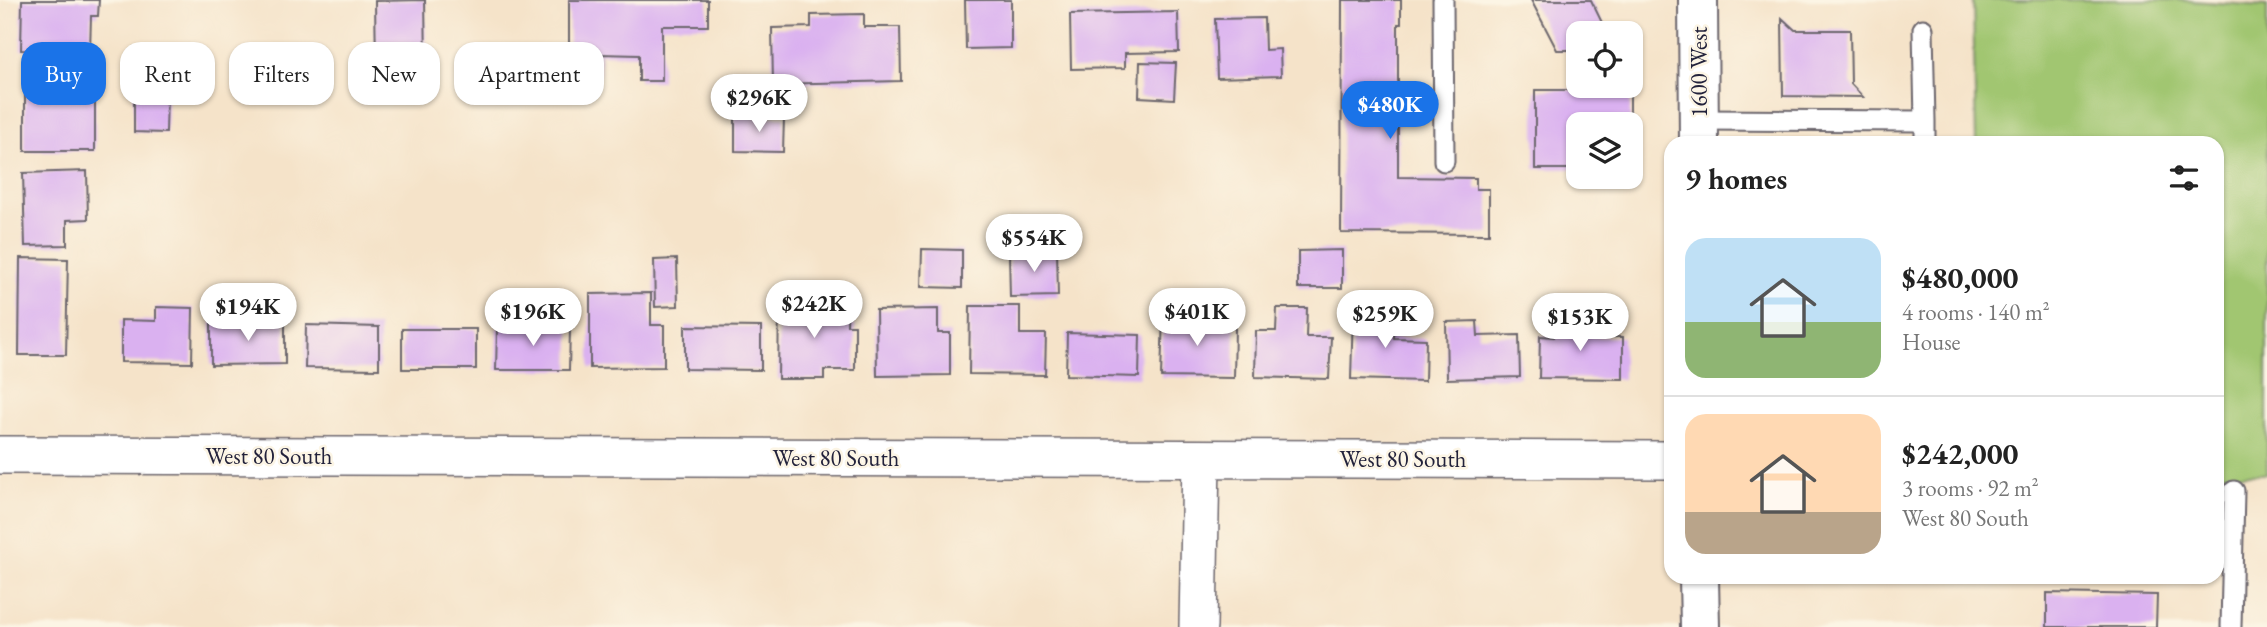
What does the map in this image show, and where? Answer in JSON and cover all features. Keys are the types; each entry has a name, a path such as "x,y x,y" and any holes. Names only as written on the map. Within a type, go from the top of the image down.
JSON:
{"street":[{"name":"1600 West","path":"1698,0 1699,132"},
{"name":"West 80 South","path":"0,455 1664,460"},
{"path":"1198,627 1201,459"},
{"path":"1699,584 1700,627"}],"lane":[{"path":"1443,0 1444,161"},
{"path":"1923,29 1925,136"},
{"path":"1699,132 1924,121"},
{"path":"2231,627 2234,491"}],"green space":[{"path":"1973,0 2175,0 2267,6 2267,474 2224,474 2224,136 1976,136"}],"building":[{"path":"22,0 99,0 98,16 91,16 90,42 21,42"},
{"path":"425,0 426,42 376,42 375,1"},
{"path":"569,0 708,0 708,26 662,26 662,81 639,81 639,55 604,54 604,42 569,42"},
{"path":"965,0 1011,0 1011,48 966,49"},
{"path":"1342,0 1401,0 1401,24 1398,24 1398,177 1476,178 1476,189 1489,189 1489,234 1341,233"},
{"path":"1531,0 1591,0 1601,21 1566,21 1566,50 1557,50"},
{"path":"1178,12 1179,52 1125,53 1125,68 1071,69 1070,14"},
{"path":"864,14 864,27 900,27 901,81 773,84 772,28 811,27 811,15"},
{"path":"1264,18 1265,50 1280,49 1281,76 1217,78 1215,19"},
{"path":"1782,18 1795,30 1850,30 1851,84 1863,97 1783,96"},
{"path":"1140,62 1176,63 1174,99 1139,97"},
{"path":"1535,90 1566,90 1566,98 1630,98 1630,112 1566,112 1566,169 1535,169"},
{"path":"25,105 95,105 95,151 25,151"},
{"path":"134,105 167,105 166,133 134,132"},
{"path":"735,116 784,117 783,152 735,151"},
{"path":"87,171 88,219 67,220 67,245 25,246 23,173"},
{"path":"922,249 962,250 962,288 921,287"},
{"path":"1057,250 1058,296 1010,297 1009,252"},
{"path":"1342,250 1342,288 1298,288 1298,251"},
{"path":"20,258 68,259 66,355 19,355"},
{"path":"677,259 678,306 655,307 654,260"},
{"path":"651,293 651,325 664,325 664,367 590,368 590,294"},
{"path":"779,302 848,302 847,325 855,325 855,370 824,370 824,379 778,379"},
{"path":"970,306 1020,306 1020,334 1046,334 1045,375 969,374"},
{"path":"156,307 193,308 192,363 121,362 121,320 156,321"},
{"path":"1277,308 1307,308 1306,337 1331,337 1329,379 1255,377 1256,331 1276,331"},
{"path":"938,309 938,333 950,333 950,375 877,376 876,310"},
{"path":"1353,311 1395,312 1394,338 1426,339 1425,381 1351,379"},
{"path":"1163,314 1213,315 1213,328 1235,328 1234,378 1161,377"},
{"path":"525,319 547,320 547,329 570,329 569,370 496,370 497,328 525,328"},
{"path":"1554,320 1592,321 1592,337 1623,337 1623,379 1539,378 1540,336 1554,337"},
{"path":"285,321 285,364 211,365 211,322"},
{"path":"1477,321 1478,336 1519,335 1520,377 1447,379 1446,322"},
{"path":"306,325 379,327 379,369 305,368"},
{"path":"685,326 761,327 761,370 685,369"},
{"path":"402,329 476,329 476,369 402,369"},
{"path":"1067,333 1140,335 1139,377 1066,375"},
{"path":"2047,593 2157,595 2156,627 2047,627"}]}
